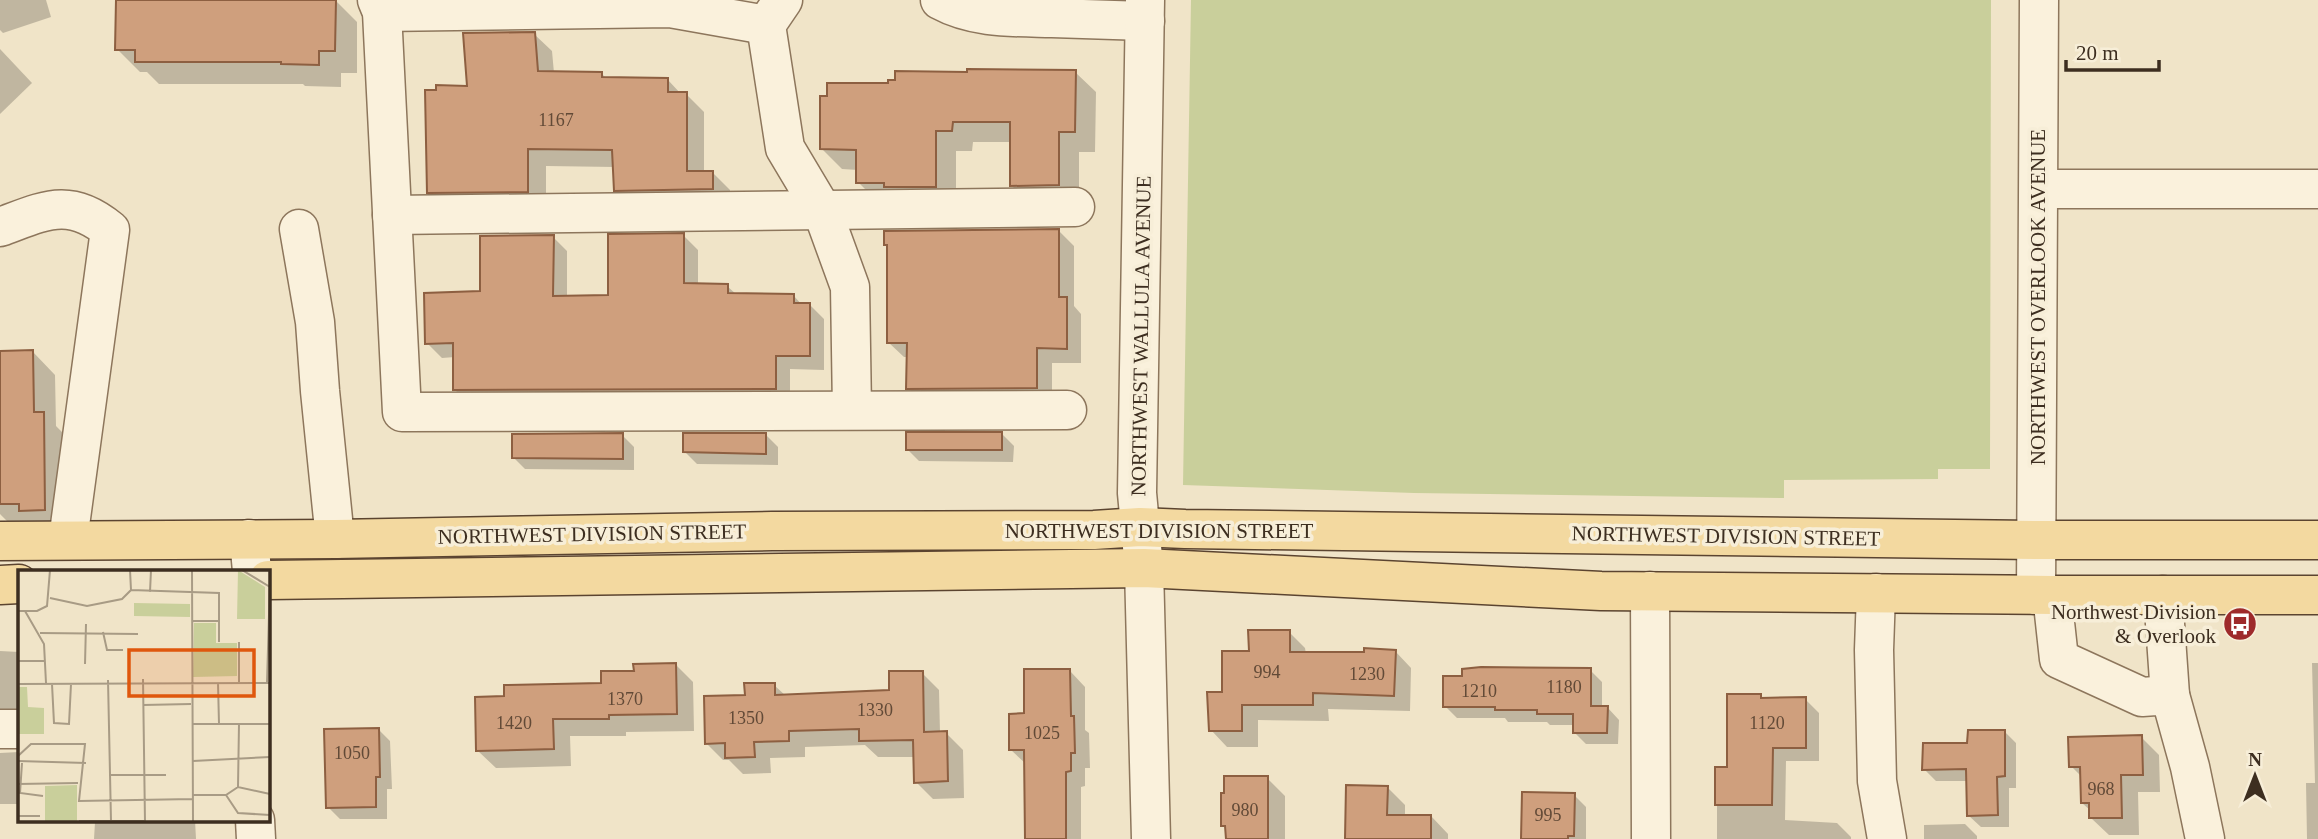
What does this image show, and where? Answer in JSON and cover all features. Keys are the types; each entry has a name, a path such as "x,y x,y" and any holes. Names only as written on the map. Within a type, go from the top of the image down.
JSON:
{"main road":[{"name":"NORTHWEST DIVISION STREET","path":"0,541 68,540 251,555 335,539 772,531 1094,530 1140,527 1335,532 2036,540 2318,540"},
{"name":"NORTHWEST DIVISION STREET","path":"270,580 1144,568 1601,590 2318,595"},
{"path":"0,584 18,584"}],"street":[{"path":"940,0 955,8 1001,17 1145,11"},
{"name":"NORTHWEST OVERLOOK AVENUE","path":"2039,0 2036,540 2044,595 2059,659 2142,697 2170,695"},
{"path":"852,411 850,287 822,210 785,148 775,13 670,8 380,6 402,412 852,411 1067,410"},
{"name":"NORTHWEST WALLULA AVENUE","path":"1145,11 1137,493 1144,568 1151,839"},
{"path":"2039,189 2318,189"},
{"path":"392,215 1075,207"},
{"path":"0,227 43,212 73,209 94,217 110,230 68,540"},
{"path":"299,229 315,322 335,539"},
{"path":"1650,590 1651,839"},
{"path":"1875,593 1877,782 1887,839"},
{"path":"2163,595 2170,695 2190,767 2205,839"},
{"path":"0,729 18,729"}],"green space":[{"path":"1191,0 1991,0 1990,469 1938,469 1938,479 1784,480 1784,498 1414,493 1183,485"}],"building":[{"path":"116,0 336,0 335,51 319,51 319,65 281,62 135,62 135,50 115,50"},
{"path":"535,32 538,71 602,72 602,77 668,78 668,92 687,92 687,171 713,171 713,189 614,191 612,150 528,149 528,192 427,193 425,90 436,90 436,85 467,86 463,33"},
{"path":"967,69 1076,70 1075,132 1059,132 1059,185 1010,186 1010,122 953,122 952,131 936,131 936,187 884,187 884,183 856,183 856,150 820,149 820,96 827,96 827,83 888,83 888,80 895,80 895,71 967,72"},
{"path":"1059,229 1059,297 1067,297 1067,349 1037,348 1037,388 906,389 907,343 887,343 887,245 884,245 884,231"},
{"path":"684,233 684,283 728,284 728,293 794,294 794,303 810,303 810,356 776,356 776,389 453,390 453,343 425,344 424,293 480,291 480,236 554,235 553,296 608,295 608,234"},
{"path":"33,350 34,412 44,412 45,510 19,511 19,504 0,504 0,351"},
{"path":"906,432 1002,432 1002,450 906,450"},
{"path":"623,433 623,459 512,458 512,434"},
{"path":"683,433 766,433 766,454 683,452"},
{"path":"1248,630 1290,630 1290,652 1364,652 1364,648 1396,650 1394,696 1313,693 1313,705 1242,705 1242,731 1209,731 1207,692 1222,692 1222,651 1249,651"},
{"path":"676,663 677,714 609,715 609,719 553,719 554,749 476,751 475,697 504,696 504,685 601,683 601,671 634,671 633,664"},
{"path":"1591,668 1591,706 1608,706 1607,733 1573,733 1573,714 1537,714 1537,710 1495,710 1495,707 1443,707 1443,676 1462,676 1462,669"},
{"path":"1024,669 1070,669 1075,753 1071,753 1071,771 1066,772 1066,839 1025,839 1024,750 1009,750 1009,714 1024,713"},
{"path":"889,671 923,671 924,732 947,731 948,781 914,783 913,740 859,741 859,729 789,731 789,741 754,742 755,757 725,758 725,743 705,744 704,696 745,695 744,683 775,683 775,695 889,690"},
{"path":"1727,694 1761,694 1761,698 1806,697 1806,748 1773,748 1772,805 1715,805 1715,767 1727,767"},
{"path":"379,728 380,777 376,777 376,807 326,808 324,729"},
{"path":"1968,730 2005,730 2005,776 1997,777 1998,815 1967,816 1966,769 1922,770 1923,743 1967,743"},
{"path":"2142,735 2143,775 2121,775 2122,818 2089,818 2089,803 2081,803 2080,767 2069,767 2068,737"},
{"path":"1224,776 1268,776 1268,839 1226,839 1225,826 1221,826"},
{"path":"1346,785 1388,786 1387,815 1431,815 1431,839 1345,839"},
{"path":"1522,792 1575,793 1574,836 1568,836 1568,839 1521,839"}],"place":[{"name":"Northwest Division & Overlook","path":"2240,624"}]}
